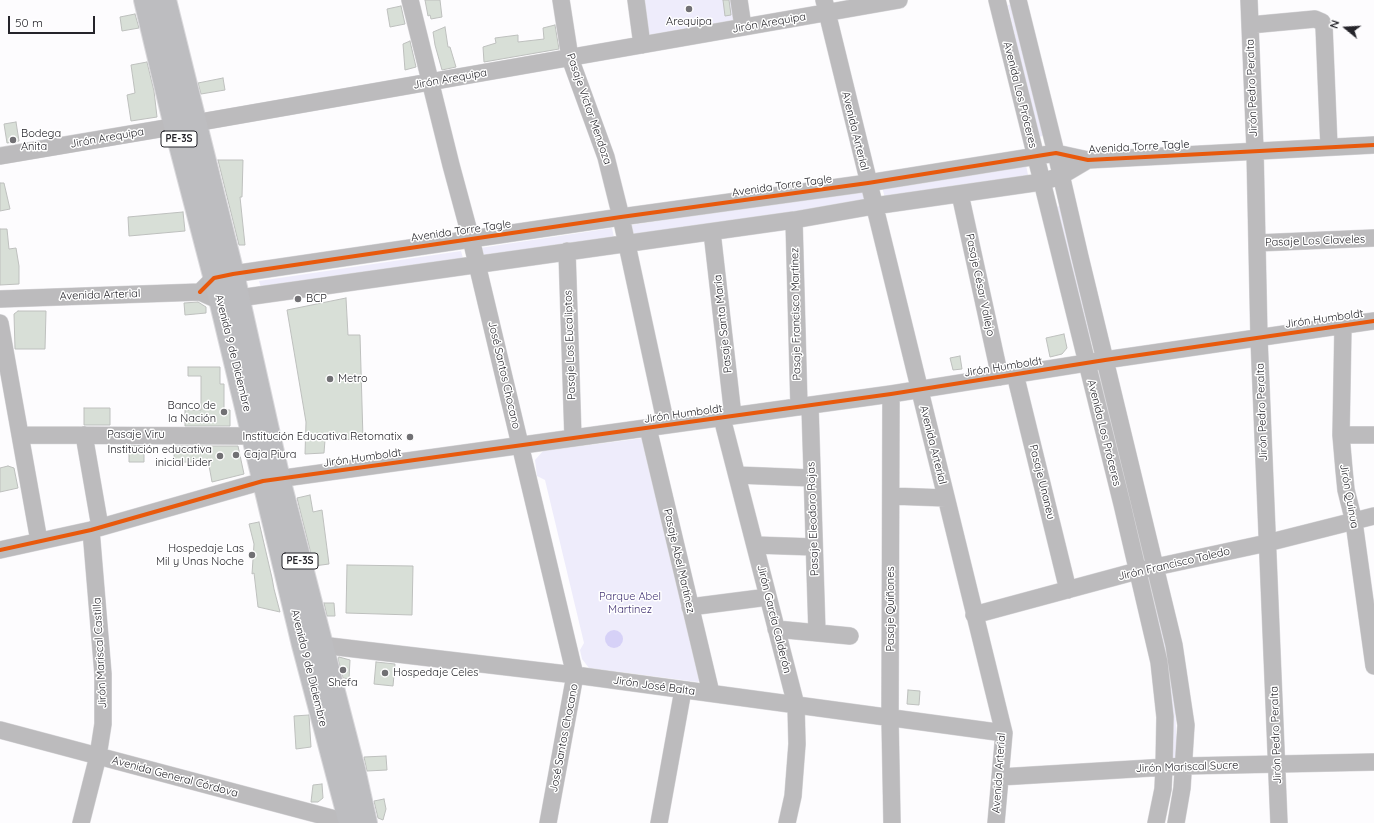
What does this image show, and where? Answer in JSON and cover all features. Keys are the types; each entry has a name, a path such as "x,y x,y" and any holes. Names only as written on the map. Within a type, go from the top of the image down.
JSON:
{"main road":[{"name":"Avenida 9 de Diciembre","path":"145,0 185,125"},
{"name":"Avenida 9 de Diciembre","path":"165,0 185,125 216,281 229,299 271,480 312,645 350,823"},
{"name":"Avenida 9 de Diciembre","path":"229,299 252,436 271,480"},
{"name":"Avenida 9 de Diciembre","path":"312,645 354,770 366,823"}],"street":[{"name":"José Santos Chocano","path":"410,0 471,239 575,675 548,823"},
{"name":"Pasaje Víctor Mendoza","path":"561,0 570,58 606,157 621,217"},
{"path":"636,0 642,45"},
{"path":"739,0 743,27"},
{"name":"Jirón Arequipa","path":"0,156 743,27 825,6 899,0"},
{"name":"Avenida Los Próceres","path":"997,0 1160,662 1165,717 1164,767 1163,788 1156,823"},
{"name":"Avenida Los Próceres","path":"1018,0 1174,645 1186,724 1182,788 1176,823"},
{"name":"Jirón Pedro Peralta","path":"1249,0 1255,150 1258,338 1279,823"},
{"name":"Avenida Arterial","path":"825,6 1004,733 996,823"},
{"path":"1250,25 1315,19 1322,22 1324,26 1329,147"},
{"name":"Avenida Torre Tagle","path":"216,281 471,239 868,183 1056,153 1088,160 1255,150 1374,145"},
{"name":"Avenida Torre Tagle","path":"229,299 712,232 874,206 1041,182 1061,176 1088,160"},
{"name":"Pasaje César Vallejo","path":"960,194 1008,375"},
{"path":"621,217 666,425"},
{"name":"Pasaje Francisco Martínez","path":"794,220 804,406"},
{"name":"Pasaje Santa María","path":"712,232 727,417"},
{"name":"Pasaje Los Claveles","path":"1257,243 1374,238"},
{"name":"Pasaje Los Eucaliptos","path":"567,251 573,438"},
{"name":"Avenida Arterial","path":"0,299 216,281"},
{"name":"Jirón Humboldt","path":"0,550 96,528 271,480 892,394 1105,360 1374,321"},
{"path":"0,323 39,541"},
{"name":"Jirón Quinua","path":"1343,326 1341,435 1346,490 1354,522 1374,666"},
{"name":"Pasaje Unaneu","path":"1008,375 1068,590"},
{"name":"Pasaje Quiñones","path":"892,394 890,718 892,823"},
{"name":"Pasaje Eleodoro Rojas","path":"804,406 812,478 817,633"},
{"name":"Jirón García Calderón","path":"727,417 737,475 796,705 797,744 793,796 787,823"},
{"name":"Pasaje Abel Martínez","path":"648,428 711,694"},
{"name":"Pasaje Viru","path":"20,435 252,436"},
{"name":"Jirón Mariscal Castilla","path":"81,823 98,756 103,724 103,674 96,528 84,435"},
{"path":"1341,435 1374,435"},
{"path":"737,475 812,478"},
{"path":"891,496 946,498"},
{"name":"Jirón Francisco Toledo","path":"974,615 1138,571 1267,543 1374,516"},
{"path":"755,545 814,547"},
{"path":"690,607 768,597"},
{"path":"776,629 850,636"},
{"name":"Jirón José Balta","path":"312,645 575,675 1004,733"},
{"path":"659,823 683,690"},
{"name":"Avenida General Córdova","path":"0,730 350,823"},
{"name":"Jirón Mariscal Sucre","path":"1000,776 1184,766 1374,762"}],"green space":[{"name":"Arequipa","path":"640,0 736,0 735,20 650,35 647,34"},
{"path":"1012,4 1043,136 1038,137 1008,5"},
{"path":"1026,165 1029,180 886,202 882,187"},
{"path":"864,190 867,205 633,240 631,225"},
{"path":"1060,206 1093,340 1088,341 1055,207"},
{"path":"612,228 615,242 481,260 480,248"},
{"path":"461,251 464,262 262,291 259,281"},
{"name":"Parque Abel Martinez","path":"644,438 704,675 698,682 589,668 582,659 580,650 584,643 545,480 537,476 535,460 543,451"},
{"path":"1151,574 1174,673 1177,761 1172,762 1144,578"}],"shaded area":[{"path":"614,630 620,633 623,639 620,645 614,648 608,645 605,639 608,633"}],"building":[{"path":"425,0 440,0 442,17 431,19 430,15 428,16"},
{"path":"723,0 729,0 731,15 725,16"},
{"path":"401,6 405,24 390,27 387,9"},
{"path":"135,14 139,28 122,31 120,17"},
{"path":"555,25 559,49 484,62 483,47 496,43 495,38 518,35 518,42 544,39 543,28"},
{"path":"445,27 448,47 450,47 456,67 442,70 433,32"},
{"path":"410,41 416,67 405,70 403,44"},
{"path":"147,62 154,91 157,117 131,121 127,95 135,93 131,65"},
{"path":"223,78 225,90 201,94 198,83"},
{"path":"16,122 19,141 7,143 4,124"},
{"path":"218,160 243,160 242,197 240,197 245,245 239,245"},
{"path":"0,183 4,183 10,209 0,211"},
{"path":"183,212 185,231 129,236 128,217"},
{"path":"0,229 7,229 9,249 16,248 19,266 19,284 0,285"},
{"name":"Metro","path":"346,298 348,335 360,335 363,439 325,440 324,453 305,454 306,422 287,310"},
{"path":"198,302 206,307 206,313 185,315 184,303"},
{"path":"18,311 46,311 45,349 15,349 14,314"},
{"path":"1064,334 1067,348 1062,354 1050,357 1046,338"},
{"path":"960,356 962,369 953,370 950,358"},
{"path":"188,367 220,367 220,384 224,384 224,410 230,410 230,426 185,426 185,410 201,410 201,376 188,376"},
{"path":"84,408 110,408 110,425 84,425"},
{"path":"129,445 144,446 144,462 129,462"},
{"path":"174,446 238,446 244,474 212,482 208,460 174,462"},
{"path":"8,466 14,468 18,488 0,492 0,468"},
{"path":"310,495 313,512 322,510 329,564 314,566 297,498"},
{"path":"259,522 280,612 258,607 254,573 252,574 254,544 249,524"},
{"path":"347,565 413,566 412,615 346,613"},
{"path":"324,603 334,603 335,616 327,616"},
{"name":"Shefa","path":"339,657 350,660 349,679 343,678 338,659"},
{"name":"Hospedaje Celes","path":"376,662 395,664 393,686 374,684"},
{"path":"908,690 920,691 919,705 907,704"},
{"path":"309,715 311,747 296,749 294,716"},
{"path":"386,756 387,770 367,771 364,757"},
{"path":"322,784 323,798 318,802 311,802 313,785"},
{"path":"384,799 386,809 383,820 378,818 374,801"}],"cycle path":[{"path":"200,292 214,278 233,274 621,217 868,183 1056,153 1088,160 1374,145"},
{"path":"0,550 91,530 263,481 891,394 1105,360 1374,321"}],"place":[{"name":"Arequipa","path":"689,9"},
{"name":"Bodega Anita","path":"13,140"},
{"name":"BCP","path":"298,299"},
{"name":"Metro","path":"330,379"},
{"name":"Banco de la Nación","path":"224,412"},
{"name":"Institución Educativa Retomatix","path":"410,437"},
{"name":"Caja Piura","path":"236,455"},
{"name":"Institución educativa inicial Lider","path":"220,456"},
{"name":"Hospedaje Las Mil y Unas Noche","path":"252,555"},
{"name":"Shefa","path":"343,670"},
{"name":"Hospedaje Celes","path":"385,673"}]}
